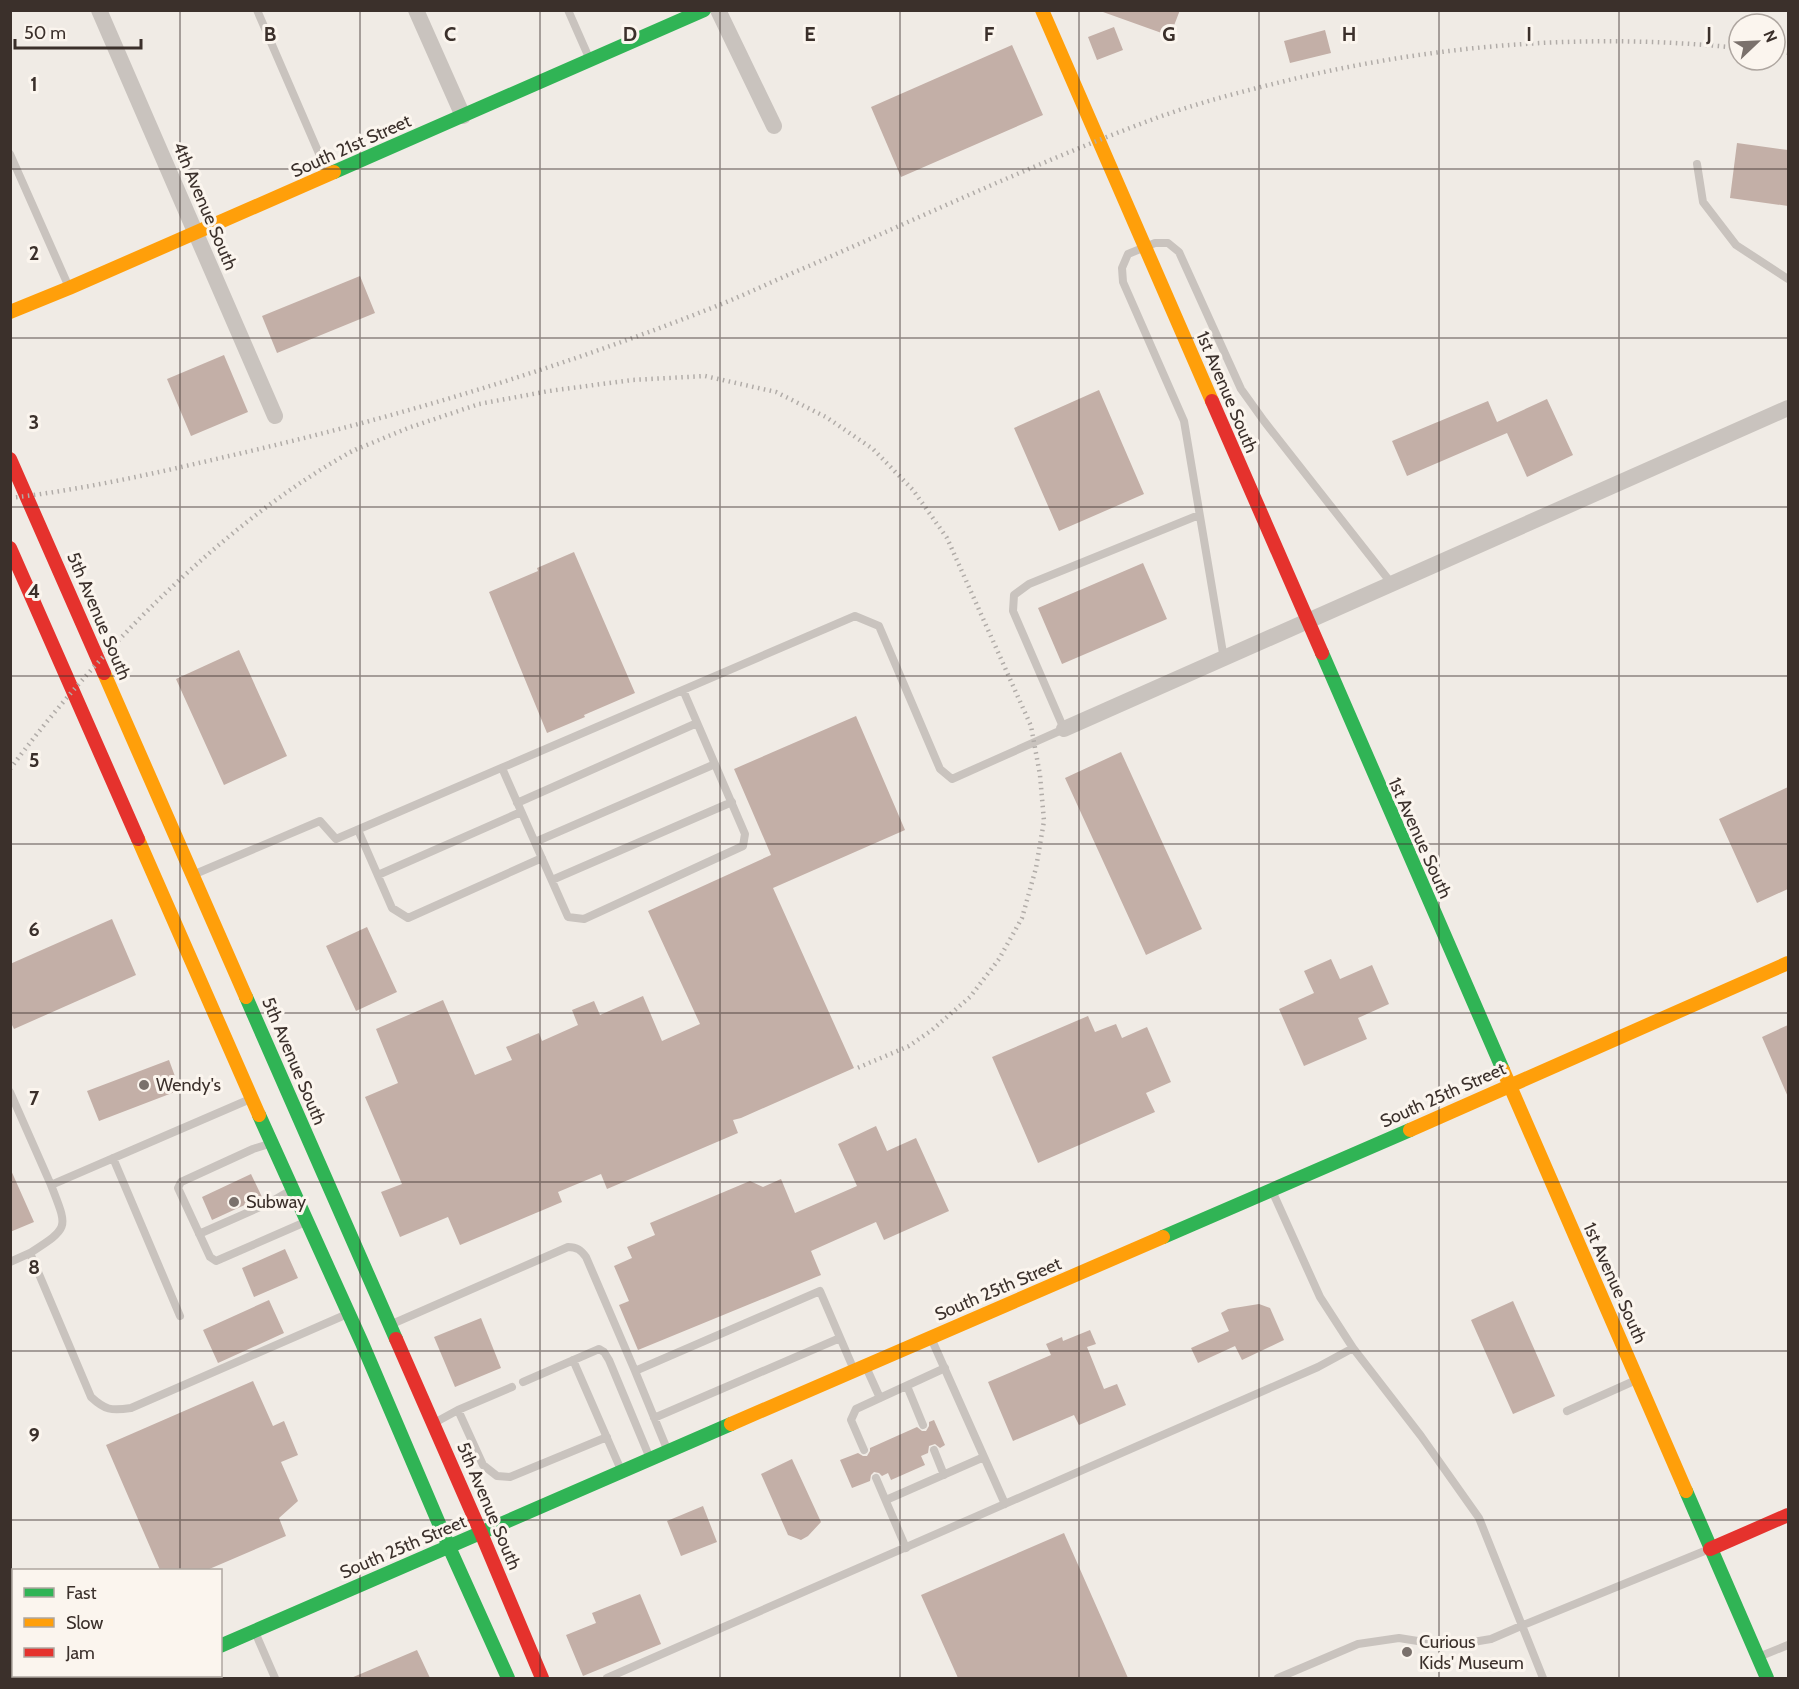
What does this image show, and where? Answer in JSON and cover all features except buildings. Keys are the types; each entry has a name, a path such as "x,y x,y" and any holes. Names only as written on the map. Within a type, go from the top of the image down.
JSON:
{"main road":[{"name":"South 21st Street","path":"10,312 704,10"},
{"name":"1st Avenue South","path":"1042,10 1767,1678"},
{"name":"5th Avenue South","path":"10,459 194,874 542,1678"},
{"path":"10,548 508,1678"},
{"name":"South 25th Street","path":"222,1645 1509,1087 1788,963"},
{"path":"1710,1549 1788,1515"}],"street":[{"name":"4th Avenue South","path":"99,10 275,416"},
{"path":"417,10 463,116"},
{"path":"718,10 774,126"},
{"path":"1064,729 1788,408"}],"lane":[{"path":"257,10 328,175"},
{"path":"568,10 590,61"},
{"path":"10,154 69,288"},
{"path":"1697,164 1703,202 1736,245 1788,279"},
{"path":"1225,659 1184,421 1123,282 1122,268 1128,254 1155,243 1168,243 1179,252 1241,388 1264,421 1392,585"},
{"path":"194,874 320,821 336,839 855,616 879,626 940,769 952,779 1064,729 1013,611 1014,595 1029,584 1199,515"},
{"path":"502,768 568,917 584,919 743,846 746,834 683,690"},
{"path":"518,803 697,723"},
{"path":"535,842 715,764"},
{"path":"552,880 732,802"},
{"path":"378,874 521,812"},
{"path":"358,830 392,908 408,918 542,858"},
{"path":"10,1092 63,1216 62,1230 52,1239 30,1254 10,1262"},
{"path":"51,1185 251,1098"},
{"path":"272,1143 253,1149 181,1182 178,1188 210,1257 216,1261 307,1222"},
{"path":"113,1158 180,1316"},
{"path":"199,1234 269,1203 292,1190"},
{"path":"1271,1190 1320,1297 1353,1348 1479,1518 1543,1678"},
{"path":"390,1325 568,1247 576,1247 586,1257 668,1452"},
{"path":"30,1254 91,1396 100,1406 114,1410 130,1407 348,1313"},
{"path":"635,1371 820,1292 840,1338 880,1398"},
{"path":"654,1418 840,1338"},
{"path":"931,1338 1005,1504"},
{"path":"607,1678 1318,1367 1353,1348"},
{"path":"524,1382 599,1349 604,1352 650,1460"},
{"path":"573,1360 622,1472"},
{"path":"864,1450 851,1420 856,1409 945,1368"},
{"path":"1567,1411 1638,1380"},
{"path":"907,1386 923,1425"},
{"path":"433,1424 512,1387"},
{"path":"459,1410 483,1466 496,1476 510,1477 607,1437"},
{"path":"934,1450 944,1475"},
{"path":"886,1500 984,1457"},
{"path":"876,1478 906,1548"},
{"path":"1278,1678 1358,1644 1399,1638 1449,1646 1491,1639 1710,1549"},
{"path":"255,1631 275,1678"},
{"path":"1758,1658 1788,1645"}],"railway":[{"path":"10,498 97,485 301,439 478,390 594,352 722,304 1070,152 1204,102 1337,69 1394,59 1508,45 1623,41 1727,47"},
{"path":"350,452 408,428 479,404 549,391 632,380 705,376 776,392 826,417 873,449 913,490 947,538 1031,726 1040,775 1044,821 1036,868 1022,918 999,959 970,997 932,1030 909,1046 855,1069"},
{"path":"10,769 89,672 190,570 270,505 326,466 356,449"}],"traffic: fast":[{"path":"334,172 704,10"},
{"path":"1322,653 1503,1070"},
{"path":"246,997 396,1339"},
{"path":"259,1115 362,1343 508,1678"},
{"path":"1163,1237 1410,1130"},
{"path":"222,1645 731,1424"},
{"path":"1686,1491 1767,1678"}],"traffic: slow":[{"path":"1042,10 1212,401"},
{"path":"10,312 334,172"},
{"path":"104,673 246,997"},
{"path":"138,839 259,1115"},
{"path":"1410,1130 1788,963"},
{"path":"1503,1070 1686,1491"},
{"path":"731,1424 1163,1237"}],"traffic: jam":[{"path":"1212,401 1322,653"},
{"path":"10,459 104,673"},
{"path":"10,548 138,839"},
{"path":"396,1339 542,1678"},
{"path":"1710,1549 1788,1515"}],"place":[{"name":"Wendy's","path":"144,1085"},
{"name":"Subway","path":"234,1202"},
{"name":"Curious Kids' Museum","path":"1407,1652"}]}
